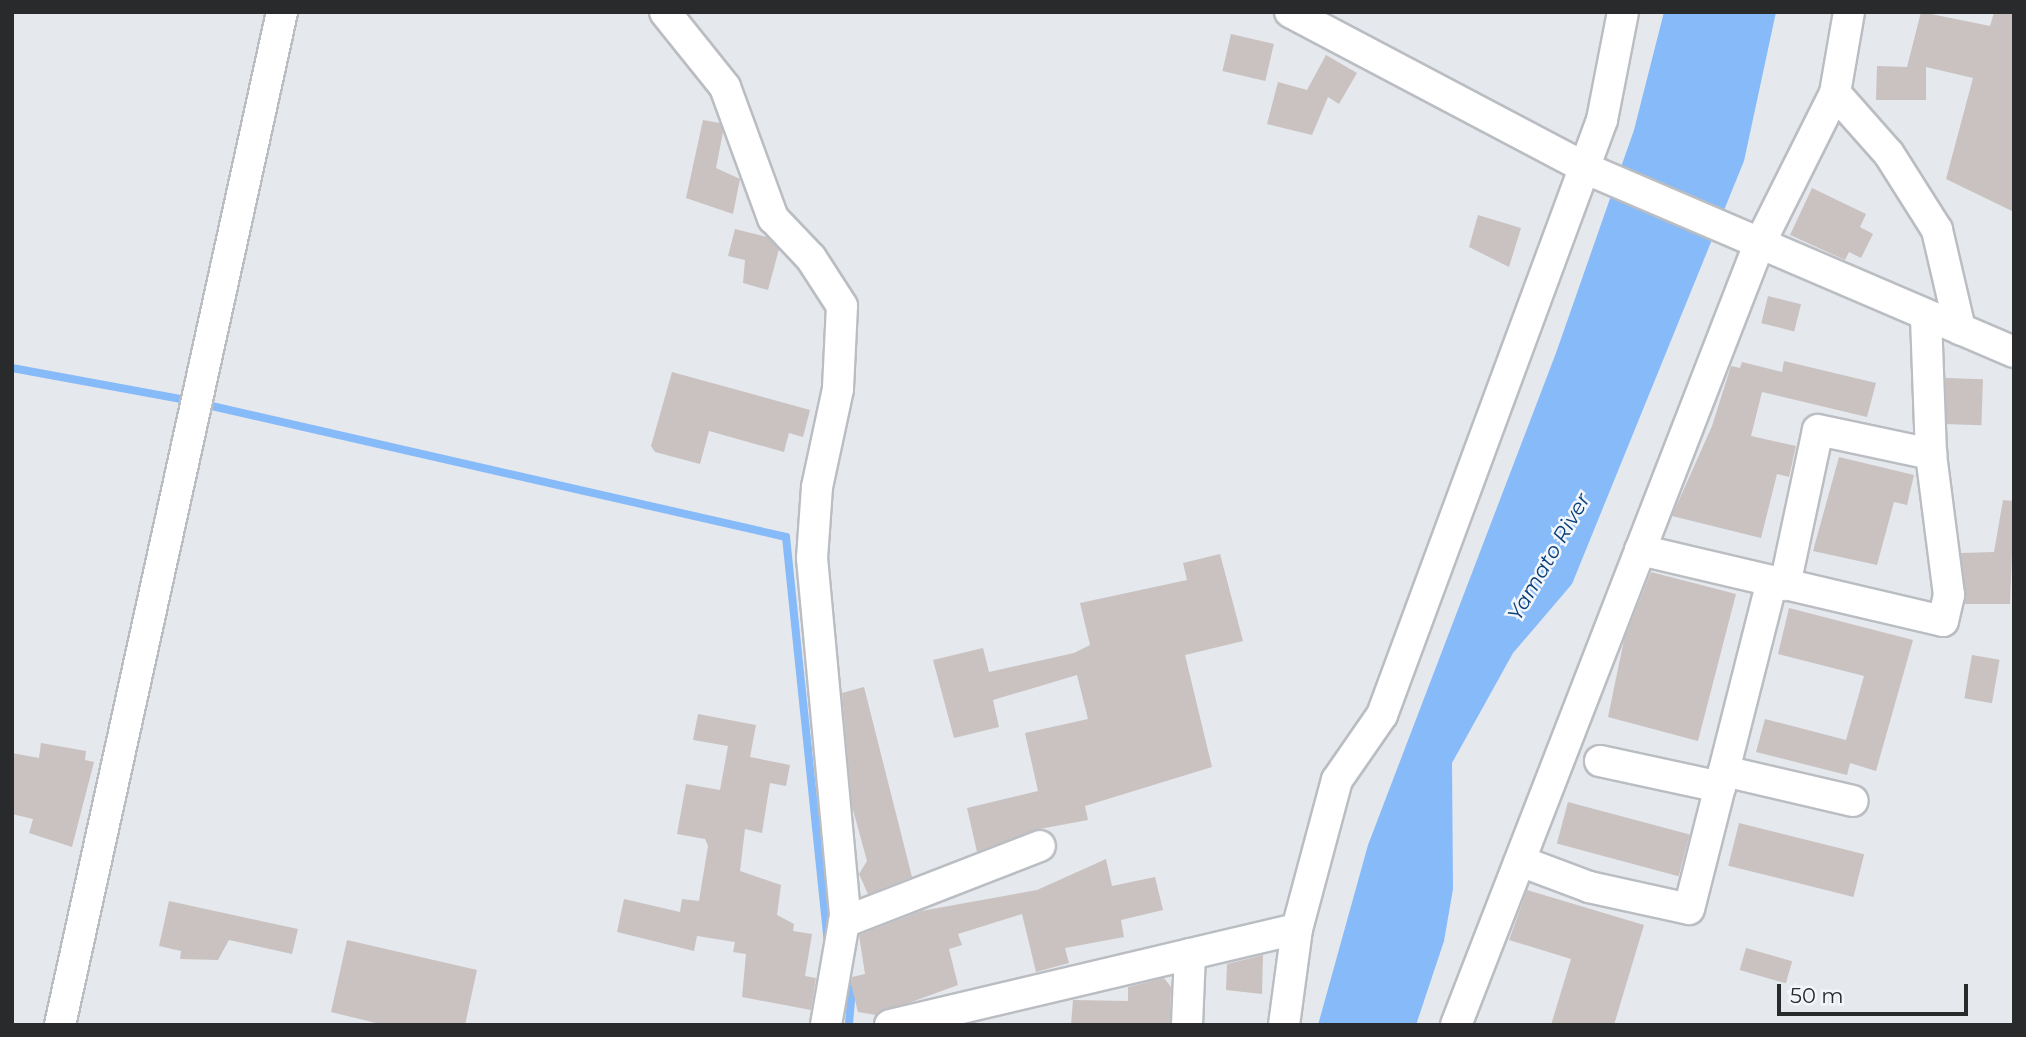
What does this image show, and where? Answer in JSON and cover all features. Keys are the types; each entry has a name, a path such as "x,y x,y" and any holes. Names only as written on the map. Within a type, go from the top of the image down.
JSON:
{"street":[{"path":"60,1025 282,12"},
{"path":"665,12 725,87 773,218 811,258 842,306 838,388 817,487 812,558 844,922 826,1025"},
{"path":"1290,12 1590,169 1749,243 2014,352"},
{"path":"1284,1025 1297,929 1336,780 1382,715 1590,169 1609,93 1623,12"},
{"path":"1456,1025 1640,550 1749,243 1835,93 1849,12"},
{"path":"1835,93 1889,155 1937,230 1960,329"},
{"path":"1640,550 1943,621 1949,595 1931,454 1926,315"},
{"path":"1520,861 1589,887 1689,909 1722,779 1779,583 1818,430 1931,454"},
{"path":"1600,761 1853,801"},
{"path":"844,922 1040,846"},
{"path":"890,1025 1297,929"},
{"path":"1187,1025 1190,954"}],"water":[{"name":"Yamato River","path":"1664,12 1776,12 1744,161 1572,584 1513,653 1452,763 1453,889 1444,941 1416,1025 1318,1025 1368,845 1556,353 1634,130"}],"building":[{"path":"1921,12 1990,26 1994,12 2014,12 2014,212 1946,179 1973,78 1926,67 1926,100 1876,100 1877,66 1907,67"},
{"path":"1231,34 1274,44 1265,81 1222,71"},
{"path":"1326,55 1357,73 1339,104 1328,97 1312,135 1267,124 1278,82 1307,90"},
{"path":"703,120 720,123 723,132 716,168 740,179 733,214 686,198"},
{"path":"1812,188 1866,214 1860,227 1873,234 1861,258 1849,252 1845,260 1790,235"},
{"path":"1478,215 1521,228 1509,267 1469,247"},
{"path":"735,229 767,237 779,249 768,290 743,283 745,260 728,256"},
{"path":"1768,296 1801,304 1794,331 1761,323"},
{"path":"1784,361 1876,383 1867,417 1762,392 1751,436 1796,446 1789,477 1777,474 1761,538 1672,516 1712,426 1731,366 1740,368 1742,362 1782,372"},
{"path":"672,372 810,410 803,437 789,433 784,452 709,431 700,464 655,452 651,446"},
{"path":"1946,378 1983,379 1981,425 1944,424"},
{"path":"1839,457 1914,475 1907,505 1894,502 1877,565 1813,551"},
{"path":"2003,500 2014,501 2010,604 1965,604 1961,553 1994,552"},
{"path":"1220,554 1243,641 1185,655 1212,767 1085,806 1088,820 1034,830 977,852 967,808 1038,791 1025,733 1088,719 1077,675 993,700 999,727 954,738 933,660 983,648 989,672 1074,653 1090,645 1080,603 1187,580 1183,563"},
{"path":"1651,572 1736,594 1698,741 1608,717 1624,640"},
{"path":"1789,608 1913,640 1876,771 1850,763 1847,775 1756,752 1765,719 1846,740 1864,676 1778,654"},
{"path":"1972,655 2000,660 1992,703 1964,698"},
{"path":"864,687 912,877 868,894 859,874 867,861 852,806 842,693"},
{"path":"698,714 756,725 750,757 790,765 786,786 770,783 762,833 745,829 740,871 781,885 777,915 794,924 793,931 812,934 805,976 816,978 811,1010 742,997 746,954 733,952 735,942 697,936 694,951 617,932 624,899 680,912 682,899 699,901 708,846 705,839 677,834 686,784 720,790 728,746 693,740"},
{"path":"41,743 86,751 85,760 94,762 72,847 29,833 33,819 12,814 12,753 39,758"},
{"path":"1568,802 1690,835 1679,876 1557,844"},
{"path":"1739,823 1864,854 1854,897 1728,866"},
{"path":"1106,859 1112,886 1155,877 1163,910 1121,920 1124,937 1065,948 1069,963 1036,972 1022,914 958,934 962,945 949,949 958,985 876,1015 858,1012 851,984 852,977 865,974 859,935 921,911 1037,890"},
{"path":"1527,890 1644,925 1614,1025 1551,1025 1571,959 1509,940"},
{"path":"169,901 298,929 292,954 229,940 218,960 180,959 181,951 159,946"},
{"path":"347,940 477,970 465,1025 384,1025 331,1012"},
{"path":"1746,948 1792,961 1786,983 1740,970"},
{"path":"1263,955 1262,994 1226,990 1227,964"},
{"path":"1164,978 1171,987 1170,1025 1071,1025 1073,1000 1128,1001 1128,987"}],"waterway":[{"path":"12,368 191,401"},
{"path":"203,404 786,537 829,955"},
{"path":"842,975 852,989 849,1025"}]}
